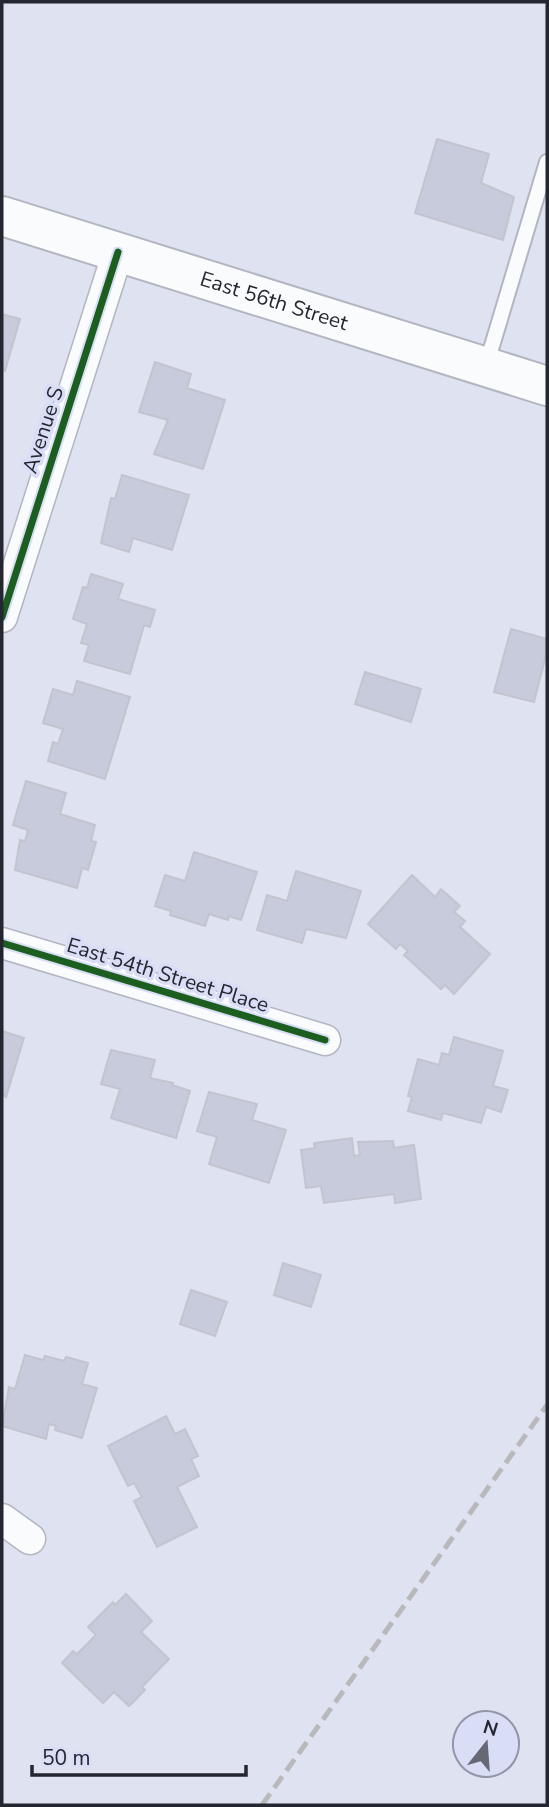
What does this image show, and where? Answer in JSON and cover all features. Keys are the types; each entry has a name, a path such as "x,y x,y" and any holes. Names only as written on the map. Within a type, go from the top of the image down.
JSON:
{"main road":[{"name":"East 56th Street","path":"2,216 547,386"}],"street":[{"name":"Avenue S","path":"2,617 118,252"},
{"name":"East 54th Street Place","path":"2,943 325,1040"},
{"path":"2,1519 30,1539"}],"lane":[{"path":"486,367 547,162"}],"building":[{"path":"437,139 489,154 481,183 514,197 503,240 415,213"},
{"path":"2,314 20,319 5,371 2,370"},
{"path":"155,362 191,374 187,388 225,400 203,469 154,454 168,420 139,412"},
{"path":"122,475 189,495 172,550 133,538 129,552 101,543 111,498 115,499"},
{"path":"91,574 123,584 118,599 155,610 150,627 144,625 130,674 84,661 89,645 81,643 87,624 73,619 83,587 87,588"},
{"path":"511,629 547,639 547,651 534,702 494,692"},
{"path":"365,672 421,689 411,722 355,704"},
{"path":"77,681 130,697 105,779 48,761 53,742 58,744 63,729 43,723 53,689 73,695"},
{"path":"26,781 66,793 60,814 95,825 91,841 96,842 88,870 82,868 77,888 15,870 20,840 25,841 28,830 13,825"},
{"path":"194,852 257,872 241,920 229,916 228,920 209,914 205,926 170,915 171,911 155,906 165,875 185,881"},
{"path":"296,871 361,891 346,938 306,929 302,943 257,930 267,895 287,901"},
{"path":"412,875 435,897 441,889 460,906 454,912 465,921 460,927 490,954 454,994 445,985 441,989 404,955 408,951 400,944 396,949 368,924"},
{"path":"2,1031 24,1038 6,1097 2,1095"},
{"path":"454,1037 503,1051 493,1086 508,1090 501,1112 486,1107 481,1123 443,1113 441,1120 408,1111 412,1097 408,1096 418,1059 439,1065 442,1053 449,1055"},
{"path":"111,1050 155,1060 150,1078 173,1083 172,1085 190,1091 176,1138 111,1118 120,1089 101,1084"},
{"path":"209,1092 257,1104 252,1120 286,1130 269,1183 209,1164 217,1137 197,1131"},
{"path":"352,1138 354,1156 360,1155 358,1142 393,1141 394,1148 414,1145 421,1199 395,1203 394,1194 324,1203 321,1186 306,1188 301,1150 315,1148 314,1143"},
{"path":"283,1263 321,1275 311,1307 274,1295"},
{"path":"191,1290 227,1302 215,1336 180,1324"},
{"path":"25,1355 43,1360 45,1356 64,1361 66,1357 88,1363 82,1384 97,1388 82,1438 55,1430 56,1426 49,1424 46,1439 2,1426 9,1387 15,1389"},
{"path":"166,1416 175,1434 185,1429 198,1456 191,1459 199,1476 177,1487 197,1527 157,1547 134,1501 142,1497 134,1483 128,1486 108,1446"},
{"path":"126,1594 152,1621 141,1632 169,1659 142,1687 145,1690 129,1706 114,1692 103,1703 62,1663 73,1651 77,1654 96,1635 88,1627 113,1602 115,1605"}],"railway":[{"path":"262,1805 547,1405"}],"cycle path":[{"path":"2,617 118,252"},
{"path":"2,943 325,1040"}]}
